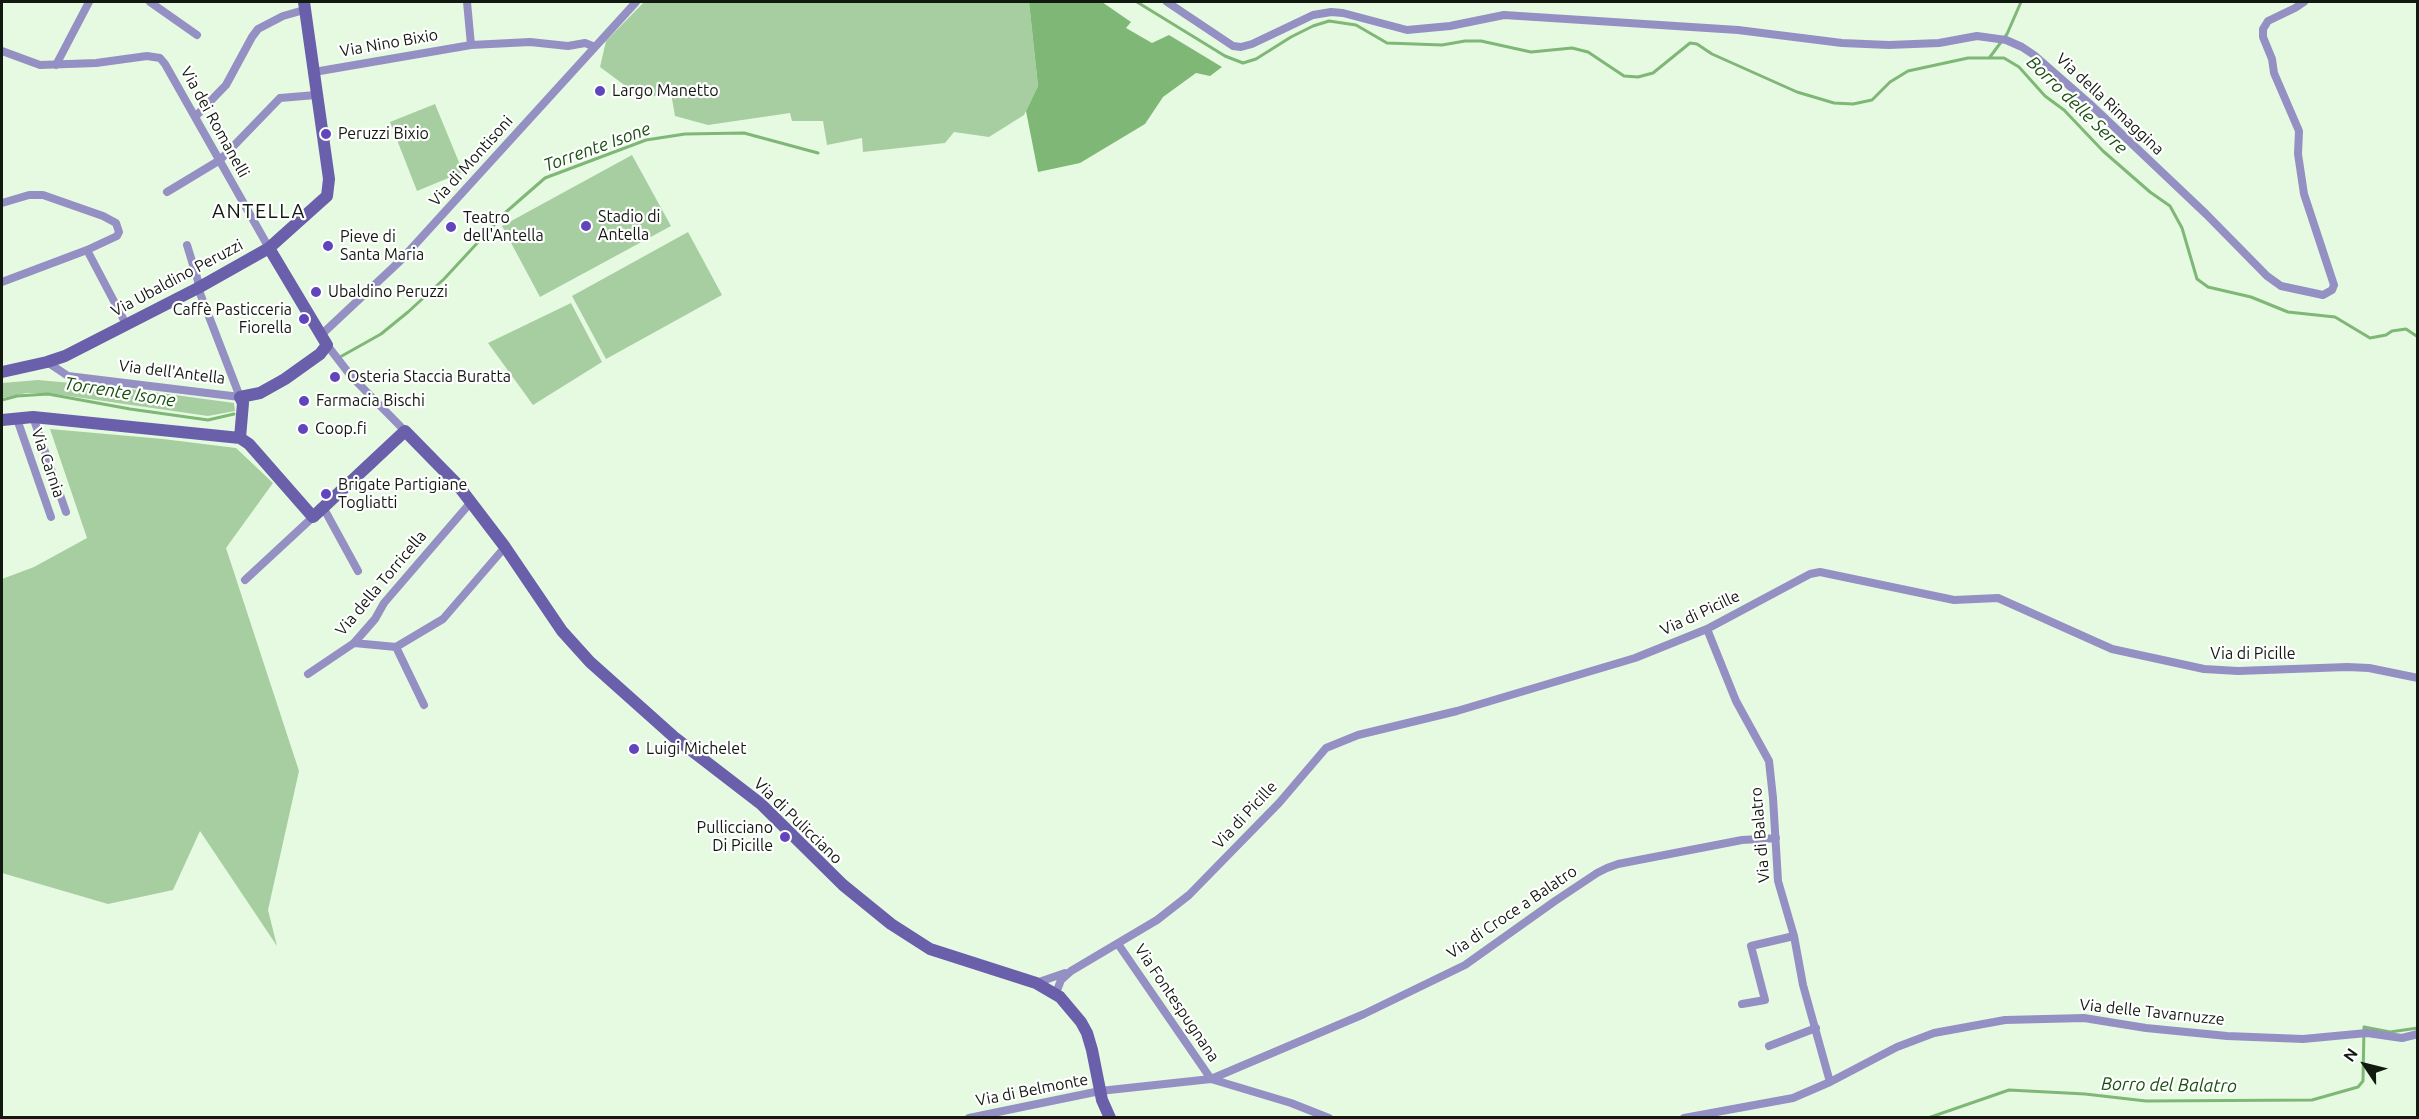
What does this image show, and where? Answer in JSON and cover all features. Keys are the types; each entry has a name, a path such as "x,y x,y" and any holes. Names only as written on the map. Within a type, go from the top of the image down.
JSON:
{"street":[{"path":"56,65 89,2"},
{"path":"150,2 197,34"},
{"path":"467,2 471,45"},
{"name":"Via di Montisoni","path":"324,340 400,261 636,2"},
{"name":"Via della Rimaggina","path":"1167,2 1233,46 1241,47 1313,15 1330,12 1343,13 1407,30 1450,26 1504,15 1738,30 1842,43 1889,45 1939,43 1977,36 2006,40 2022,47 2034,56 2090,104 2206,214 2266,276 2281,286 2324,295 2332,290 2334,285 2304,194 2298,154 2299,130 2274,74 2272,59 2263,37 2263,29 2268,21 2304,2"},
{"path":"195,117 226,85 258,29 304,6"},
{"name":"Via Ubaldino Peruzzi","path":"47,362 65,356 198,288 269,248 327,196 330,188 304,6"},
{"name":"Via Nino Bixio","path":"314,72 471,45 530,42 568,46 585,42 595,47"},
{"name":"Via dei Romanelli","path":"2,51 40,65 147,56 160,58 269,248"},
{"path":"167,192 220,160 280,98 316,95"},
{"path":"2,203 29,195 43,195 103,216 116,223 119,232 117,236 87,250 2,282"},
{"path":"187,244 198,288 243,403 240,438"},
{"path":"269,248 324,340"},
{"path":"87,250 126,324"},
{"name":"Via dell'Antella","path":"47,362 68,376 240,397 260,393 285,379 320,354 324,340"},
{"name":"Via di Pulicciano","path":"324,340 351,376 452,479 505,547 562,631 590,662 683,744 761,804 821,866 860,900 909,937 936,951 1036,983 1056,993 1081,1022 1087,1033 1103,1104 1110,1118"},
{"path":"2,372 47,362"},
{"path":"2,420 33,417 240,438 249,444 313,517"},
{"name":"Via Carnia","path":"33,417 66,512"},
{"name":"Via Carnia","path":"17,419 51,517"},
{"path":"245,580 405,431"},
{"name":"Via della Torricella","path":"308,674 354,643 375,619 384,603 471,502"},
{"path":"323,507 358,571"},
{"path":"354,643 396,647 443,618 505,547"},
{"name":"Via di Picille","path":"1056,993 1060,980 1071,971 1157,920 1194,890 1279,803 1326,748 1358,735 1457,711 1635,658 1707,629 1810,574 1828,572 1954,600 1998,598 2112,649 2204,669 2238,671 2358,668 2418,678"},
{"name":"Via di Balatro","path":"1707,629 1736,701 1768,761 1778,881 1794,936 1803,985 1830,1082"},
{"path":"396,647 424,705"},
{"name":"Via di Croce a Balatro","path":"1211,1079 1365,1014 1465,965 1597,873 1618,864 1742,840 1776,838"},
{"path":"1742,1004 1765,1000 1751,946 1794,936"},
{"name":"Via Fontespugnana","path":"1118,944 1211,1079"},
{"name":"Via di Picille","path":"1036,983 1071,971"},
{"name":"Via delle Tavarnuzze","path":"1684,1118 1793,1098 1830,1082 1897,1047 1934,1033 2006,1020 2084,1018 2215,1035 2303,1040 2367,1033 2402,1038 2418,1034"},
{"path":"1769,1046 1816,1028"},
{"path":"1100,1091 1211,1079 1291,1103 1329,1118"},
{"name":"Via di Belmonte","path":"969,1118 1100,1091"}],"shaded area":[{"path":"644,2 1029,2 1038,86 1024,115 989,137 954,132 945,143 863,152 862,138 827,145 823,121 792,121 790,113 708,125 675,116 671,93 649,97 635,93 600,67 606,41"},
{"path":"1029,2 1102,2 1131,22 1126,28 1152,43 1169,35 1222,67 1210,76 1196,73 1163,97 1145,124 1080,163 1038,172 1026,111 1038,86"},
{"path":"435,104 463,172 417,191 390,122"},
{"name":"Stadio di Antella","path":"632,155 671,226 540,297 502,226"},
{"path":"688,232 722,295 606,359 572,296"},
{"path":"571,303 602,362 533,405 488,343"},
{"path":"38,380 116,387 234,403 235,411 208,416 48,393 27,393 2,398 2,383"},
{"path":"50,429 236,448 273,483 226,548 299,771 268,910 277,946 200,831 173,890 108,904 2,873 2,579 34,567 87,538"}],"waterway":[{"name":"Borro delle Serre","path":"1137,2 1225,56 1243,63 1256,59 1313,26 1329,21 1356,25 1387,43 1442,45 1481,41 1531,52 1572,48 1588,52 1624,76 1638,77 1653,73 1690,43 1697,44 1712,54 1797,92 1834,103 1853,104 1872,100 1890,82 1908,71 1968,58 2004,58 2019,67 2045,96 2064,110 2103,151 2150,192 2170,206 2182,228 2197,279 2208,287 2251,297 2288,312 2335,317 2370,338 2406,329 2418,337"},
{"path":"1990,57 2007,34 2021,2"},
{"name":"Torrente Isone","path":"340,357 381,334 408,312 444,279 506,212 545,178 646,140 685,134 744,133 818,153"},
{"name":"Torrente Isone","path":"2,400 17,396 48,394 208,420 234,414"},
{"name":"Borro del Balatro","path":"1928,1118 2009,1090 2085,1094 2146,1101 2312,1100 2358,1087 2363,1081 2364,1027 2390,1032 2418,1028"}],"place":[{"name":"Largo Manetto","path":"600,91"},
{"name":"Peruzzi Bixio","path":"326,134"},
{"name":"Stadio di Antella","path":"586,226"},
{"name":"Teatro dell'Antella","path":"451,227"},
{"name":"Pieve di Santa Maria","path":"328,246"},
{"name":"Ubaldino Peruzzi","path":"316,292"},
{"name":"Caffè Pasticceria Fiorella","path":"304,319"},
{"name":"Osteria Staccia Buratta","path":"335,377"},
{"name":"Farmacia Bischi","path":"304,401"},
{"name":"Coop.fi","path":"303,429"},
{"name":"Brigate Partigiane Togliatti","path":"326,494"},
{"name":"Luigi Michelet","path":"634,749"},
{"name":"Pullicciano Di Picille","path":"785,837"}],"district":[{"name":"ANTELLA","path":"259,211"}]}
